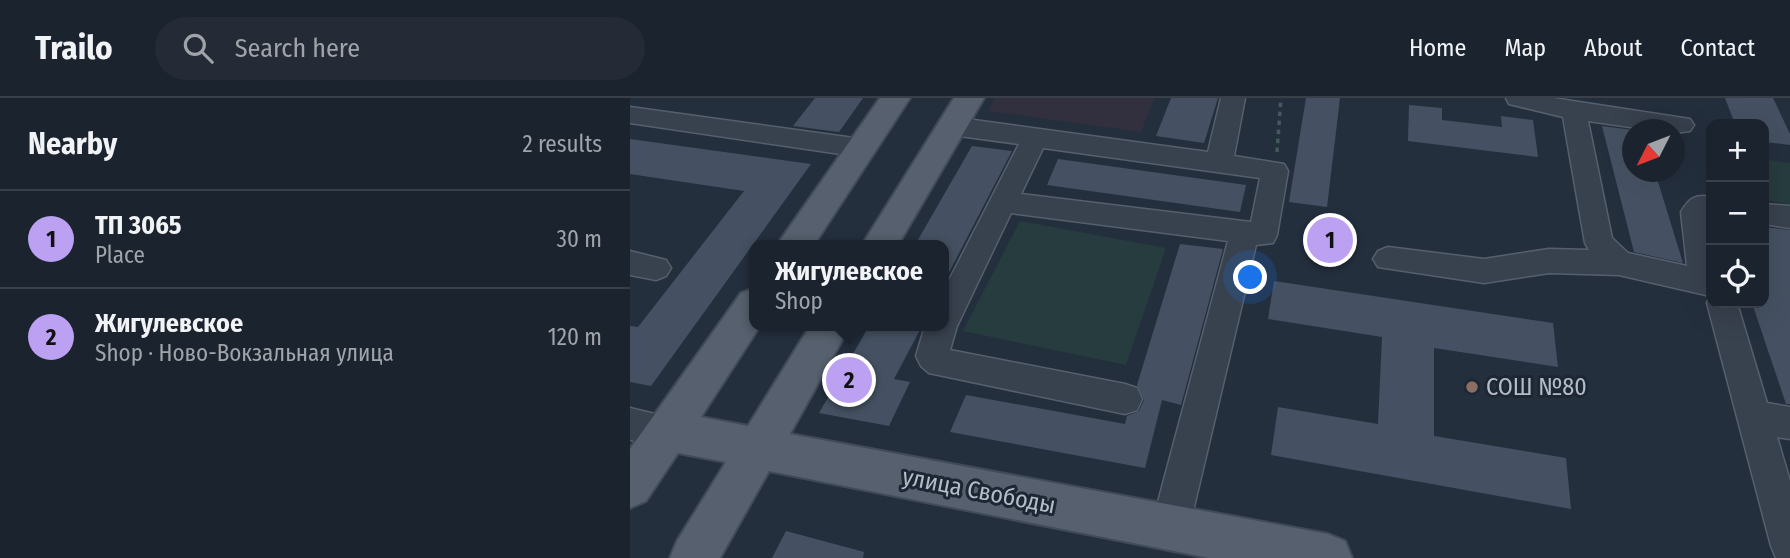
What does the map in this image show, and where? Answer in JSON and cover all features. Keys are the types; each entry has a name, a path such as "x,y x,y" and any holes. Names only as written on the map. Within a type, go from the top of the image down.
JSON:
{"main road":[{"path":"798,240 895,98"},
{"path":"883,240 969,98"},
{"path":"630,486 649,427 749,310"},
{"path":"694,558 828,331"},
{"name":"улица Свободы","path":"649,427 1328,558"}],"street":[{"path":"1219,163 1233,98"},
{"path":"1518,98 1649,119"},
{"path":"1590,108 1599,243 1619,263"},
{"path":"630,115 860,148"},
{"path":"952,127 1275,170 1263,235 1003,202"},
{"path":"949,300 1035,138"},
{"path":"1706,206 1701,205 1695,212 1706,262"},
{"path":"1769,215 1790,217"},
{"path":"1170,528 1242,244 1242,232"},
{"path":"1388,259 1483,271 1549,261 1619,263 1706,287"},
{"path":"1718,308 1754,417 1790,546"},
{"path":"934,331 932,356 941,363 1125,398"},
{"path":"1754,417 1790,423"}],"path":[{"path":"1275,170 1281,98"}],"shaded area":[{"path":"995,98 1154,98 1141,132 988,111"}],"green space":[{"path":"1769,160 1790,163 1790,204 1769,201"},
{"path":"1020,221 1166,248 1126,365 963,331"}],"building":[{"path":"815,98 863,98 839,132 793,126"},
{"path":"1171,98 1218,98 1204,143 1156,136"},
{"path":"1306,98 1340,98 1327,207 1289,202"},
{"path":"1725,98 1773,98 1790,134 1790,145 1769,143 1769,119 1733,119"},
{"path":"1409,105 1442,108 1442,120 1502,127 1501,116 1533,120 1538,157 1408,141"},
{"path":"1602,126 1622,129 1622,182 1658,182 1683,263 1634,252"},
{"path":"630,139 811,164 756,240 749,240 749,250 651,386 630,382 630,326 638,327 744,191 630,174"},
{"path":"972,146 1012,151 949,272 949,240 918,240"},
{"path":"1058,159 1246,185 1240,212 1047,185"},
{"path":"1769,228 1790,230 1790,404 1786,404 1754,308 1769,308"},
{"path":"1180,244 1223,249 1181,405 1162,400 1145,468 950,432 966,395 1125,424 1127,416 1139,411 1144,400 1137,385"},
{"path":"1274,281 1553,323 1558,367 1434,348 1434,436 1566,458 1571,509 1271,455 1278,407 1378,424 1382,337 1268,319"},
{"path":"866,331 919,331 894,379 910,382 889,426 819,413"},
{"path":"786,531 864,552 863,558 772,558"}],"place":[{"name":"ТП 3065","path":"1330,240"},
{"name":"Жигулевское","path":"849,380"},
{"name":"СОШ №80","path":"1472,387"}]}
